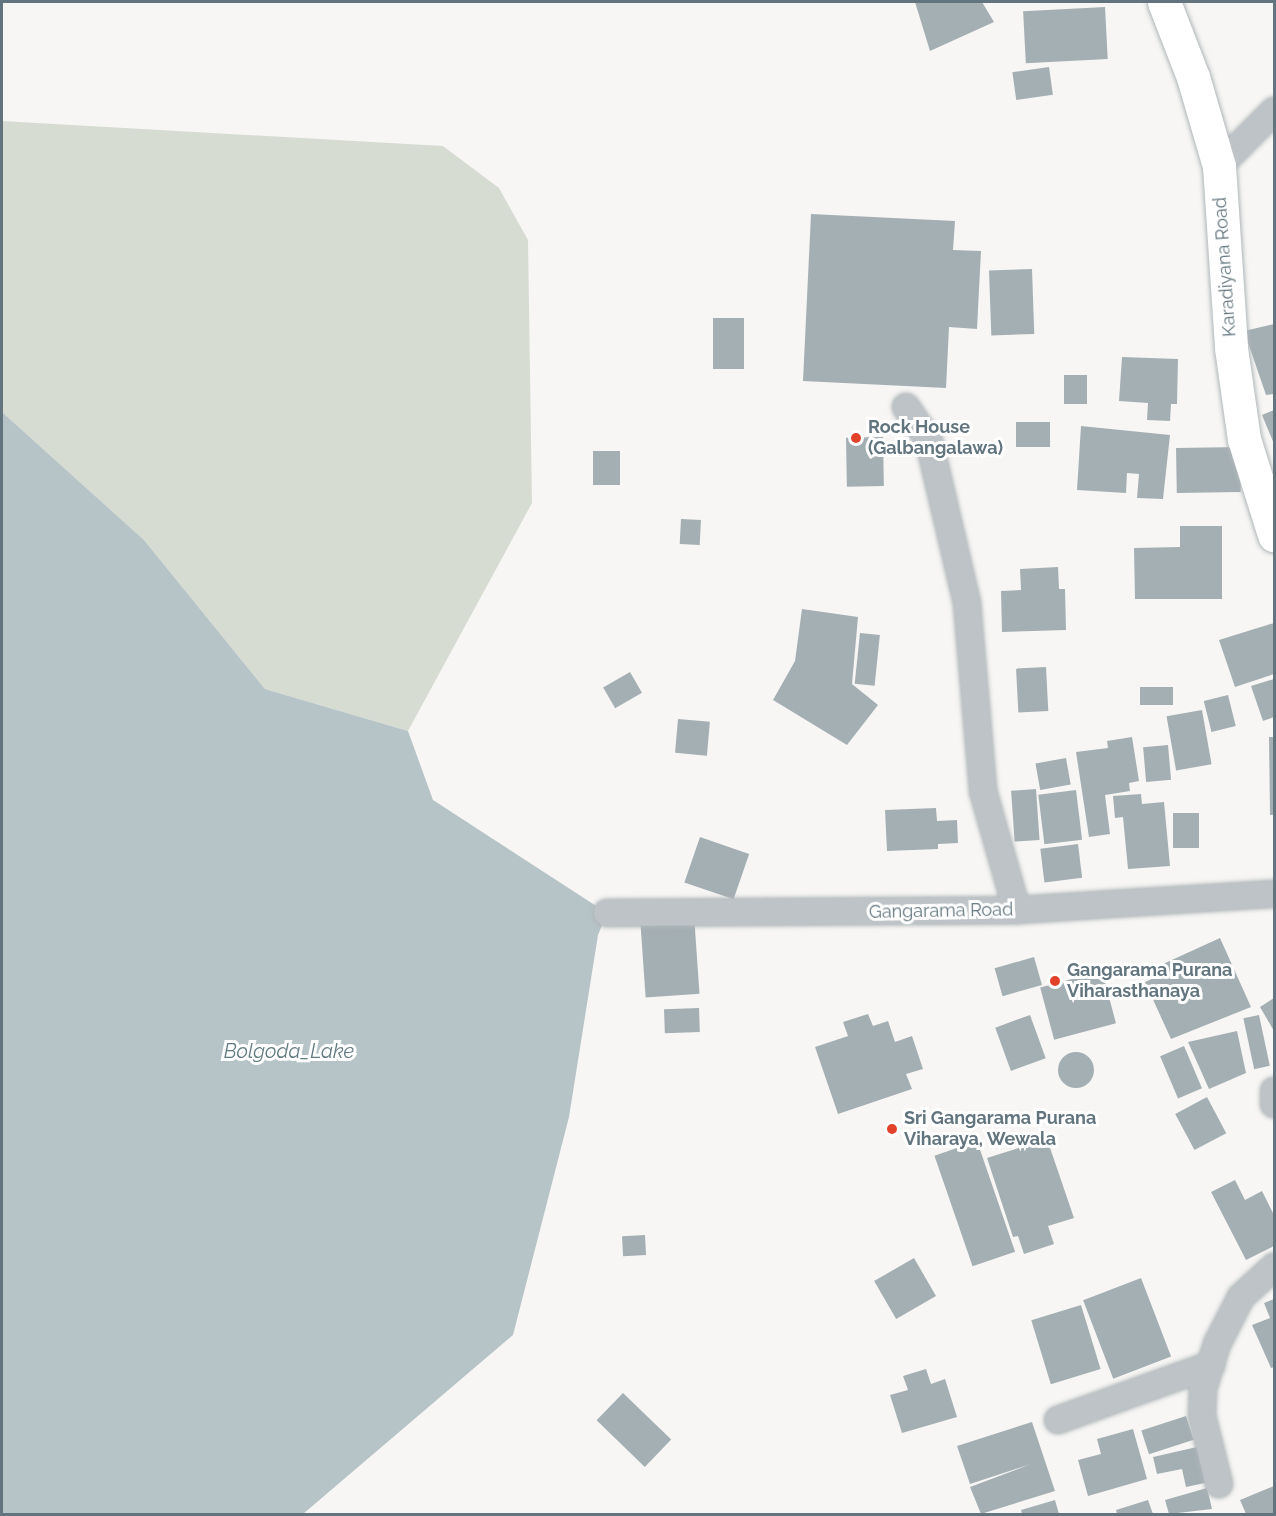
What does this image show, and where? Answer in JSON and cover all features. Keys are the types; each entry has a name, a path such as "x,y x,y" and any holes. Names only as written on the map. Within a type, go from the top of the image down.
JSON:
{"street":[{"name":"Karadiyana Road","path":"1164,2 1192,77 1219,166 1231,348 1244,439 1275,535"},
{"path":"1219,166 1275,111"},
{"path":"906,407 929,441 967,603 982,791 1017,910"},
{"name":"Gangarama Road","path":"607,913 1017,910 1275,894"},
{"path":"1275,1091 1275,1104"},
{"path":"1219,1484 1202,1416 1203,1389 1241,1297 1275,1267"},
{"path":"1058,1420 1211,1365"}],"shaded area":[{"path":"2,121 443,146 499,188 528,240 532,503 408,731 265,689 144,540 2,412"}],"water":[{"name":"Bolgoda_Lake","path":"2,412 144,540 265,689 408,731 433,800 607,913 598,935 569,1117 513,1335 303,1514 2,1514"}],"building":[{"path":"915,2 982,2 994,22 930,51"},
{"path":"1105,7 1108,59 1026,63 1023,11"},
{"path":"1049,67 1053,95 1016,100 1012,72"},
{"path":"811,214 955,221 953,250 981,251 977,329 949,327 946,388 803,381"},
{"path":"1032,269 1034,334 991,335 989,271"},
{"path":"713,318 744,318 744,369 713,369"},
{"path":"1274,324 1274,394 1266,395 1244,331"},
{"path":"1122,357 1178,359 1177,404 1171,404 1170,421 1147,420 1148,403 1119,401"},
{"path":"1064,375 1087,375 1087,404 1064,404"},
{"path":"1274,410 1274,444 1262,415"},
{"path":"1016,422 1050,422 1050,447 1016,447"},
{"path":"1081,426 1170,435 1163,499 1137,498 1139,474 1127,473 1126,493 1077,490"},
{"path":"883,437 884,486 847,487 846,438"},
{"path":"1240,447 1241,492 1177,493 1176,448"},
{"path":"593,451 620,451 620,485 593,485"},
{"path":"681,519 701,520 700,545 680,544"},
{"path":"1180,526 1222,526 1222,599 1135,599 1134,548 1180,547"},
{"path":"1058,567 1059,589 1065,589 1066,630 1002,632 1001,591 1021,590 1020,569"},
{"path":"802,609 858,617 852,684 878,705 847,745 773,700 795,661"},
{"path":"1274,623 1274,674 1235,687 1219,640"},
{"path":"860,633 880,635 875,686 855,684"},
{"path":"1046,667 1048,711 1018,713 1016,669"},
{"path":"630,672 642,693 615,708 603,688"},
{"path":"1274,679 1274,717 1263,721 1251,686"},
{"path":"1140,687 1173,687 1173,705 1140,705"},
{"path":"1228,695 1236,726 1211,732 1204,701"},
{"path":"1202,710 1212,764 1176,770 1167,716"},
{"path":"678,719 710,722 707,756 675,753"},
{"path":"1132,737 1139,781 1129,783 1130,791 1105,795 1110,834 1089,837 1076,752 1108,748 1107,741"},
{"path":"1269,737 1274,737 1274,815 1270,815"},
{"path":"1168,745 1171,780 1146,782 1143,747"},
{"path":"1066,758 1071,785 1040,790 1035,763"},
{"path":"1036,789 1040,840 1015,842 1011,791"},
{"path":"1076,790 1082,840 1044,844 1038,795"},
{"path":"1141,794 1142,804 1164,802 1170,866 1128,869 1123,817 1115,818 1113,796"},
{"path":"936,808 937,821 957,820 958,843 938,844 938,849 887,851 885,810"},
{"path":"1173,813 1199,813 1199,848 1173,848"},
{"path":"700,837 749,854 734,899 684,882"},
{"path":"1078,844 1082,878 1044,882 1040,849"},
{"path":"694,915 700,994 646,998 640,919"},
{"path":"1220,938 1251,1007 1171,1039 1145,982 1167,972 1163,964"},
{"path":"1034,957 1042,985 1003,996 995,968"},
{"path":"1102,971 1116,1023 1054,1040 1040,988"},
{"path":"1274,998 1274,1031 1260,1007"},
{"path":"699,1008 700,1032 665,1033 664,1009"},
{"path":"868,1014 873,1026 888,1021 895,1042 912,1036 923,1069 906,1074 912,1089 838,1114 815,1047 848,1036 843,1022"},
{"path":"1030,1015 1046,1058 1011,1071 995,1028"},
{"path":"1259,1015 1270,1066 1254,1069 1243,1018"},
{"path":"1237,1031 1246,1073 1209,1089 1188,1042"},
{"path":"1184,1046 1202,1088 1178,1099 1160,1056"},
{"path":"1076,1052 1088,1058 1094,1070 1088,1082 1076,1088 1064,1082 1058,1070 1064,1058"},
{"path":"1207,1097 1226,1133 1194,1150 1175,1114"},
{"path":"1047,1139 1074,1218 1048,1226 1054,1244 1024,1254 1018,1236 1013,1237 987,1158"},
{"path":"977,1141 1015,1252 973,1266 934,1156"},
{"path":"1235,1180 1245,1200 1262,1191 1274,1215 1274,1246 1246,1260 1211,1192"},
{"path":"645,1235 646,1255 623,1256 622,1236"},
{"path":"914,1258 936,1296 896,1319 874,1281"},
{"path":"1141,1278 1171,1356 1113,1379 1083,1300"},
{"path":"1274,1299 1274,1367 1271,1368 1252,1325 1270,1318 1264,1303"},
{"path":"1081,1305 1101,1369 1051,1384 1031,1320"},
{"path":"926,1369 931,1384 945,1379 957,1417 902,1433 890,1395 908,1390 903,1376"},
{"path":"623,1393 671,1440 645,1467 597,1420"},
{"path":"1186,1416 1194,1440 1149,1454 1141,1431"},
{"path":"1032,1422 1055,1491 981,1514 970,1487 1031,1464 970,1484 957,1446"},
{"path":"1133,1429 1147,1479 1088,1496 1078,1460 1101,1454 1097,1439"},
{"path":"1197,1447 1205,1483 1186,1487 1182,1469 1157,1474 1153,1457"},
{"path":"1274,1486 1274,1514 1246,1514 1240,1500"},
{"path":"1207,1488 1212,1509 1169,1514 1165,1500"},
{"path":"1055,1500 1059,1514 1022,1514 1021,1510"},
{"path":"1148,1500 1153,1514 1117,1514 1116,1510"}],"place":[{"name":"Rock House (Galbangalawa)","path":"856,438"},
{"name":"Gangarama Purana Viharasthanaya","path":"1055,981"},
{"name":"Sri Gangarama Purana Viharaya, Wewala","path":"892,1129"}]}
